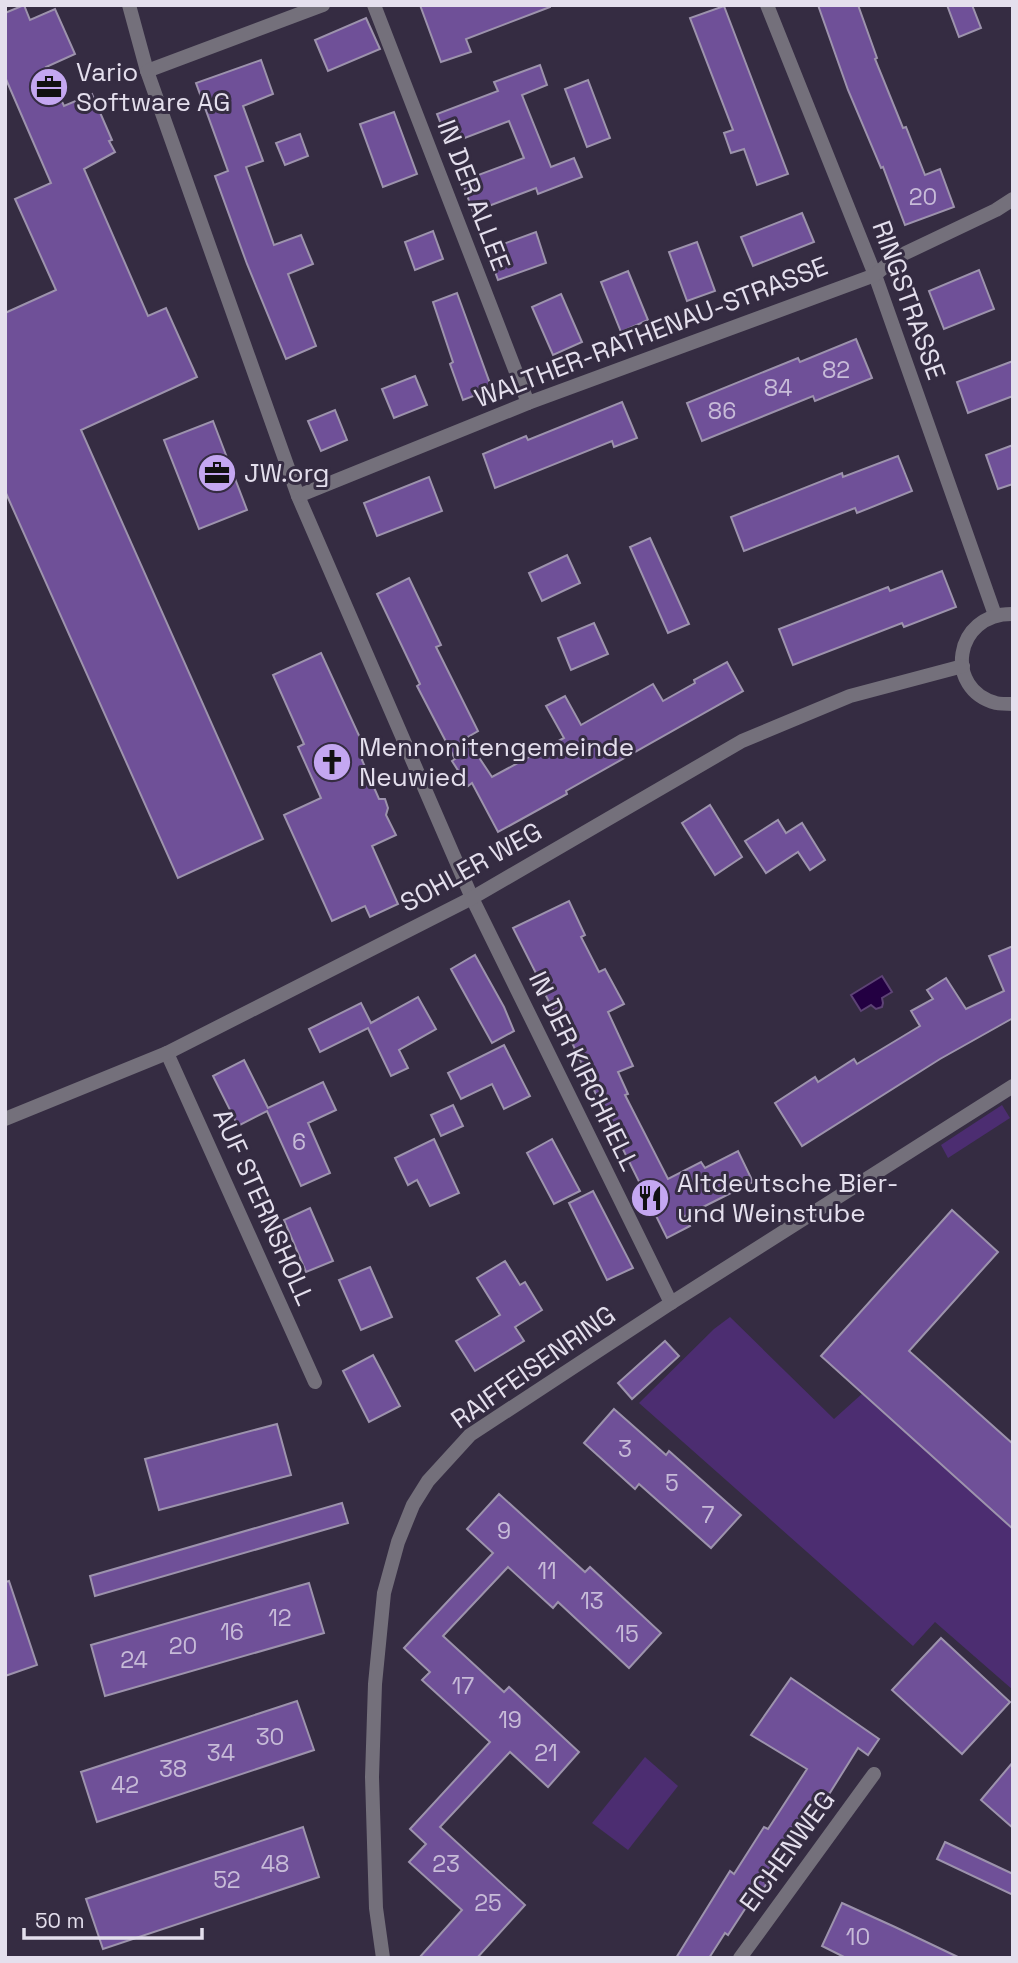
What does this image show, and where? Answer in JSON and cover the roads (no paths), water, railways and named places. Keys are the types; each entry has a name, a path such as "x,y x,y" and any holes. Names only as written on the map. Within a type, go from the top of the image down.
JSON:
{"street":[{"name":"IN DER KIRCHHELL","path":"129,5 147,71 298,496 472,898 671,1303"},
{"path":"147,71 323,5"},
{"name":"IN DER ALLEE","path":"374,5 528,403"},
{"name":"RINGSTRASSE","path":"767,5 876,275 995,615"},
{"name":"WALTHER-RATHENAU-STRASSE","path":"298,496 528,403 876,275 895,258 996,210 1013,199"},
{"path":"1013,614 995,615 985,620 969,634 962,655 962,666 969,683 981,696 997,704 1013,704"},
{"name":"SOHLER WEG","path":"5,1119 167,1053 472,898 742,741 850,696 962,666"},
{"name":"AUF STERNSHOLL","path":"167,1053 316,1382"},
{"name":"RAIFFEISENRING","path":"383,1958 376,1908 372,1777 375,1684 384,1593 398,1542 412,1505 428,1481 470,1436 671,1303 1013,1086"},
{"name":"EICHENWEG","path":"740,1958 874,1774"}],"place":[{"name":"Vario Software AG","path":"49,87"},
{"name":"JW.org","path":"217,473"},
{"name":"Mennonitengemeinde Neuwied","path":"332,762"},
{"name":"Altdeutsche Bier- und Weinstube","path":"650,1198"}]}
